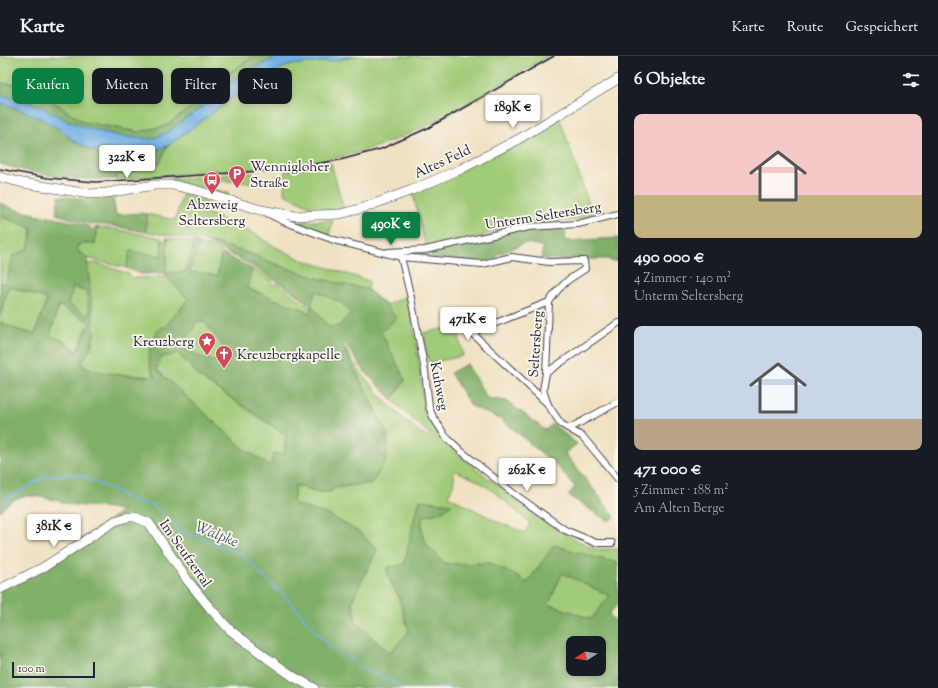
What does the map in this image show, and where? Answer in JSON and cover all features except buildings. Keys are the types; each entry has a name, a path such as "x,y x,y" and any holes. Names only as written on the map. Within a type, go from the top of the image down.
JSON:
{"main road":[{"name":"Altes Feld","path":"0,177 23,183 90,194 156,185 173,185 195,190 295,221 340,214 363,208 413,190 461,169 507,145 618,79"},
{"name":"Im Seufzertal","path":"0,589 44,567 115,520 135,517 149,523 188,581 230,630 294,677 314,688"}],"street":[{"name":"Unterm Seltersberg","path":"377,252 425,250 529,227 578,224 618,214"},
{"path":"295,221 334,240 401,257"},
{"name":"Seltersberg","path":"401,257 482,264 512,257 549,262 584,261 585,269 568,280 549,302 546,373 543,390 548,405 560,424 570,428 583,437 618,479"},
{"name":"Kuhweg","path":"401,257 411,298 425,372 429,407 433,417 446,437 513,493 565,530 596,543 612,543"},
{"path":"548,405 473,334 478,330 549,302"},
{"path":"546,373 618,322"},
{"path":"570,428 618,402"}],"green space":[{"path":"0,56 254,56 230,72 230,68 171,68 171,104 195,104 166,126 138,132 84,122 57,104 84,104 84,68 12,68 12,84 0,83"},
{"path":"254,56 279,56 254,68 238,68 238,77 230,84 230,72"},
{"path":"357,56 549,56 444,117 422,128 359,152 321,161 282,167 117,179 114,176 160,163 167,146 225,104 230,104 230,100 238,93 238,104 292,104 292,68 282,68 289,65 333,61"},
{"path":"0,83 12,84 12,98 0,95"},
{"path":"0,103 40,118 62,131 74,141 91,150 103,149 151,152 167,146 160,163 115,176 117,179 87,179 29,172 0,164"},
{"path":"33,104 57,104 84,122 138,132 166,126 195,104 206,104 165,134 153,139 124,137 88,128 66,120"},
{"path":"560,119 593,216 576,220 517,225 480,236 449,241 426,248 412,190"},
{"path":"331,163 344,210 310,213 310,206 284,194 285,171"},
{"path":"253,173 250,183 215,180 213,189 229,193 228,196 168,181 168,179"},
{"path":"183,193 206,199 205,212 257,235 270,244 300,259 369,281 368,290 320,279 216,243 146,232 147,214 175,220"},
{"path":"59,196 85,199 113,198 116,215 140,213 147,214 146,232 107,225 90,224 56,214"},
{"path":"0,203 17,210 36,214 38,217 39,215 79,223 90,227 91,230 98,227 95,243 77,245 78,251 87,258 94,333 91,348 81,363 88,368 107,373 156,377 152,371 149,359 151,346 161,327 164,328 188,299 166,277 166,273 185,272 195,242 200,244 189,272 217,276 221,255 223,256 224,254 252,269 247,288 284,303 301,308 310,313 311,305 299,296 262,272 209,243 216,243 260,257 320,279 368,290 386,305 396,318 381,332 405,380 392,399 366,373 344,343 342,345 387,433 388,447 385,462 372,483 334,488 331,492 320,492 295,485 293,504 329,515 359,532 377,550 352,601 356,623 390,653 409,631 399,598 388,576 388,567 404,565 420,500 452,504 441,512 422,517 422,534 427,545 444,563 490,563 527,583 554,545 618,563 618,604 609,614 618,623 618,688 0,688 0,586 39,566 123,511 105,507 74,505 44,498 26,496 15,499 0,511 0,322 18,330 35,334 47,299 9,286 0,316 0,282 6,284 13,256 28,249 32,233 31,228 0,216","holes":["73,287 87,292 89,317 68,304","316,291 342,303 351,313 339,326 329,327 311,305","59,305 90,322 77,351 62,340 50,336","195,322 205,322 225,349 227,359 213,360 202,358 180,347 176,336 188,336 193,331","178,353 201,378 286,435 284,456 274,453 270,466 242,447 157,370 160,358","562,573 610,596 591,619 549,604"]},
{"path":"0,216 32,228 28,249 13,256 6,284 0,282"},
{"path":"333,220 329,235 300,224 301,222"},
{"path":"566,226 565,241 618,238 618,261 610,261 610,259 581,258 565,260 541,259 543,246 525,243 497,255 496,259 484,262 417,257 417,253 523,229"},
{"path":"98,227 162,238 161,256 126,268 87,258 78,251 77,245 95,243"},
{"path":"166,238 168,238 166,273 141,274 126,268 130,251 161,256 162,241 165,241"},
{"path":"168,238 195,242 185,273 166,273"},
{"path":"200,244 213,247 222,252 217,276 189,272"},
{"path":"97,263 129,274 133,278 166,277 188,299 164,328 161,328 154,336 157,378 107,373 89,368 81,363 91,348 94,333 87,264"},
{"path":"252,269 273,281 272,284 274,285 276,283 311,308 310,314 301,308 284,303 247,288"},
{"path":"9,286 47,299 35,334 18,330 0,322 0,316"},
{"path":"73,287 88,292 89,317 68,304"},
{"path":"316,291 342,303 351,313 339,326 329,327 311,305"},
{"path":"407,296 415,336 427,417 443,440 452,449 542,521 596,549 618,549 618,563 589,556 527,583 518,577 444,563 427,545 422,534 422,517 441,512 420,500 404,566 388,567 388,576 399,598 409,631 390,654 356,623 352,601 377,549 359,532 329,515 293,504 295,485 320,492 357,484 371,483 374,479 377,412 342,344 360,371 387,403 427,437 430,434 392,400 405,380 381,332 396,318 386,305","holes":["454,470 478,481 496,493 530,523 525,533 496,521 448,496 453,483"]},
{"path":"59,305 90,322 77,351 62,340 50,336"},
{"path":"195,322 205,322 225,349 227,359 213,360 202,358 180,347 176,336 188,336 193,331"},
{"path":"457,326 463,356 429,363 423,333"},
{"path":"178,353 201,378 286,435 284,456 274,453 270,467 242,447 157,370 160,358"},
{"path":"467,364 487,398 507,401 545,430 553,424 577,444 565,453 615,517 608,521 568,495 575,487 557,466 502,420 471,406 450,373"},
{"path":"562,572 610,596 591,619 548,604"}],"water":[{"path":"279,56 357,56 333,61 289,65 282,68 254,68"},
{"path":"238,77 238,93 230,100 230,84"},
{"path":"0,95 12,98 12,104 33,104 66,120 88,128 124,137 153,139 165,134 206,104 225,104 167,146 151,152 103,149 91,150 74,141 62,131 40,118 0,103"}],"waterway":[{"name":"Walpke","path":"0,504 46,476 78,474 133,500 153,505 178,529 242,555 294,606 320,637 364,670 385,678 402,688"},
{"name":"Walpke","path":"435,688 447,688"}],"railway":[{"path":"0,169 48,178 96,182 276,170 340,160 381,149 428,128 554,56"}],"place":[{"name":"Wennigloher Straße","path":"237,189"},
{"name":"Abzweig Seltersberg","path":"212,195"},
{"name":"Kreuzberg","path":"207,356"},
{"name":"Kreuzbergkapelle","path":"224,369"}]}
